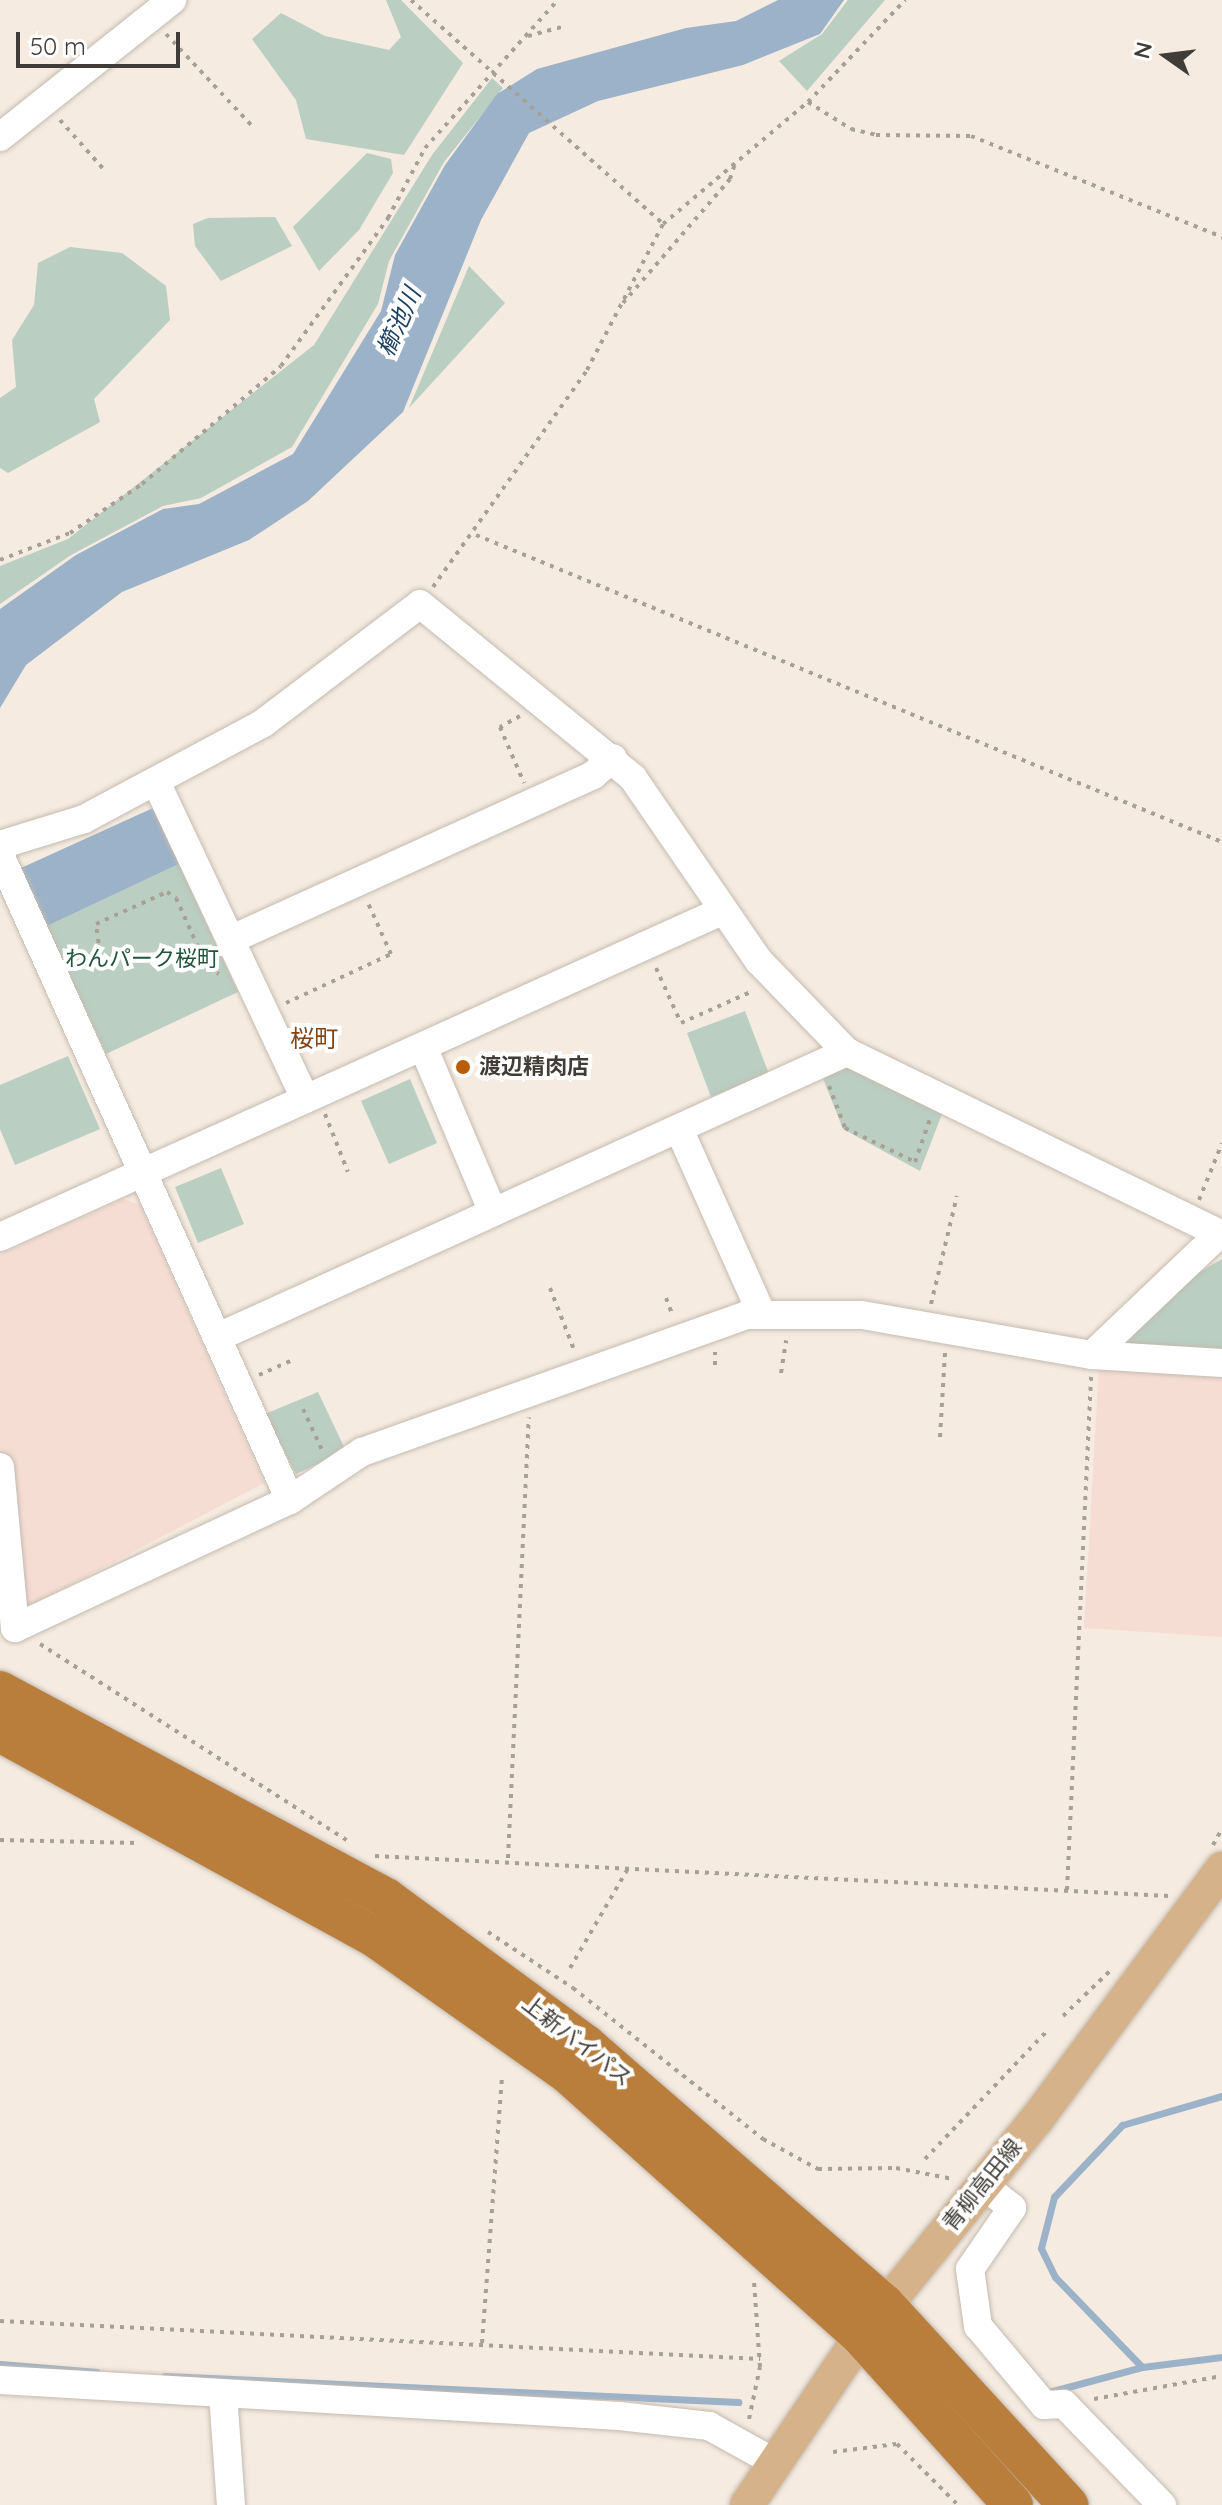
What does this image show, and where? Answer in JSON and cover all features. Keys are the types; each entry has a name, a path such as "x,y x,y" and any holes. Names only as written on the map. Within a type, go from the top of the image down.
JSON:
{"highway":[{"name":"上新バイパス","path":"0,1691 386,1898 586,2045 884,2304 1068,2505"},
{"name":"上新バイパス","path":"0,1732 373,1936 566,2072 861,2336 1013,2505"}],"main road":[{"name":"青柳高田線","path":"747,2505 884,2304 983,2185 1222,1869"}],"street":[{"path":"0,137 172,0"},
{"path":"0,845 84,819 157,784 262,724 420,604 613,758 722,911 835,1057 939,1094 1220,1235 1092,1355"},
{"path":"238,951 359,882 532,802 613,758"},
{"path":"157,784 266,1013 311,1096"},
{"path":"0,855 290,1500"},
{"path":"0,1237 311,1096 424,1049 722,911"},
{"path":"424,1049 493,1212"},
{"path":"218,1337 835,1057"},
{"path":"679,1129 761,1312"},
{"path":"0,1467 15,1628 290,1500 362,1452 761,1312 803,1310 936,1328 1092,1355 1222,1363"},
{"path":"983,2185 1012,2208 970,2269 978,2326 1044,2405 1064,2404 1162,2505"},
{"path":"0,2380 619,2416 709,2426 774,2462"},
{"path":"223,2394 231,2505"}],"path":[{"path":"411,0 495,69 663,224"},
{"path":"0,560 70,533 142,484 281,366 388,218 425,148 558,0"},
{"path":"420,604 476,535 587,370 663,224 808,102 905,0"},
{"path":"151,18 252,126"},
{"path":"525,36 566,26"},
{"path":"808,102 851,129 876,135 971,136 1222,237"},
{"path":"44,103 106,172"},
{"path":"621,304 730,179 737,159"},
{"path":"476,535 1222,842"},
{"path":"532,802 500,727 547,703"},
{"path":"266,1013 391,954 359,882"},
{"path":"54,975 100,953 96,924 167,892 213,974 238,951"},
{"path":"646,946 681,1023 778,980"},
{"path":"835,1057 845,1128 915,1162 939,1094"},
{"path":"311,1096 348,1172"},
{"path":"1205,1186 1222,1143"},
{"path":"940,1437 936,1328 957,1196"},
{"path":"550,1288 583,1372"},
{"path":"1067,1890 1092,1355"},
{"path":"239,1384 293,1360"},
{"path":"303,1409 332,1472"},
{"path":"508,1858 529,1416"},
{"path":"15,1628 385,1864"},
{"path":"0,1840 149,1843"},
{"path":"372,1856 508,1858 1201,1898"},
{"path":"570,1968 630,1865"},
{"path":"473,1922 573,1988 763,2139 818,2169 896,2168 983,2185"},
{"path":"925,2159 1046,2032"},
{"path":"482,2343 502,2076"},
{"path":"739,2441 759,2392 757,2287 748,2271"},
{"path":"0,2321 760,2359"},
{"path":"1064,2404 1222,2376"},
{"path":"833,2452 897,2444 958,2505"}],"shaded area":[{"path":"123,1199 140,1205 264,1483 30,1606 16,1598 14,1462 0,1454 0,1255"},
{"path":"1099,1365 1222,1372 1222,1637 1084,1628"}],"green space":[{"path":"386,0 401,0 463,63 404,155 306,139 296,100 252,39 281,13 325,36 389,50 401,37"},
{"path":"848,0 885,0 807,91 779,61 822,34"},
{"path":"492,78 503,88 444,162 389,261 378,304 292,447 201,498 163,506 71,555 0,604 0,566 68,539 314,345 432,155"},
{"path":"367,153 391,159 393,173 359,230 319,271 293,227"},
{"path":"275,217 292,246 221,281 195,246 193,224 208,218"},
{"path":"70,247 122,253 166,286 170,320 94,399 100,422 8,473 0,468 0,398 16,387 12,340 34,305 38,263"},
{"path":"469,266 505,303 409,408"},
{"name":"わんパーク桜町","path":"179,864 238,992 106,1054 47,926"},
{"path":"745,1011 769,1074 711,1097 687,1033"},
{"path":"68,1056 100,1129 15,1165 0,1129 0,1085"},
{"path":"840,1063 942,1114 920,1171 843,1129 822,1076"},
{"path":"410,1079 437,1143 389,1164 361,1101"},
{"path":"221,1168 244,1224 198,1243 175,1187"},
{"path":"1222,1259 1222,1354 1112,1348 1189,1278"},
{"path":"318,1392 346,1451 296,1474 265,1414"}],"water":[{"name":"櫛池川","path":"778,0 844,0 820,34 743,65 598,101 529,133 481,220 403,412 308,501 249,540 122,592 26,665 0,708 0,609 76,555 163,509 199,504 293,454 381,311 395,255 445,165 497,94 537,69 686,28 736,21"},
{"path":"153,808 179,864 47,926 21,868"}],"waterway":[{"path":"1142,2367 1055,2277 1041,2248 1054,2197 1122,2125 1222,2096"},
{"path":"1049,2392 1142,2367 1222,2357"},
{"path":"0,2364 97,2372"},
{"path":"165,2376 738,2402"}],"place":[{"name":"渡辺精肉店","path":"463,1067"}],"district":[{"name":"桜町","path":"314,1039"}]}
